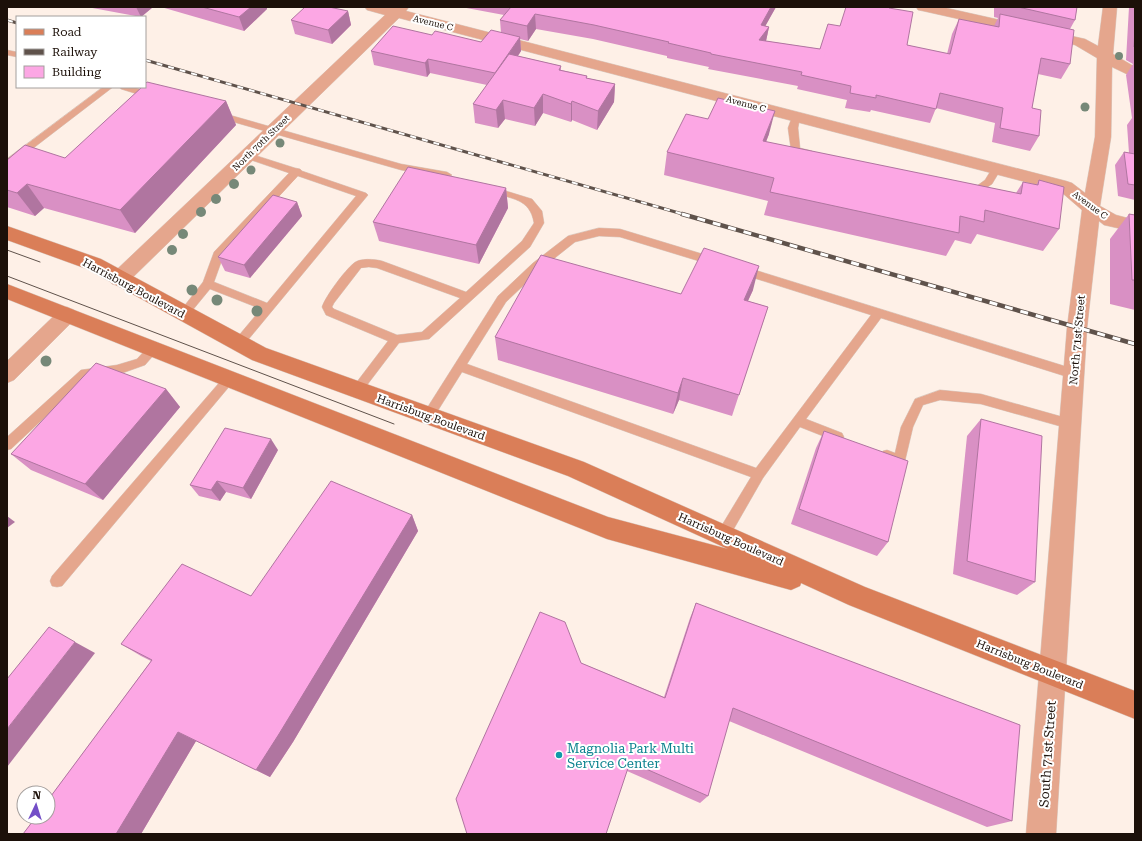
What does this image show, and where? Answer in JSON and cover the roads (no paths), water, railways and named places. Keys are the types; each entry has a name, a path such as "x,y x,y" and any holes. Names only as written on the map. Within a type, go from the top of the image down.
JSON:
{"main road":[{"name":"Harrisburg Boulevard","path":"7,233 94,264 183,314 259,354 576,469 858,596 1135,705"},
{"name":"Harrisburg Boulevard","path":"7,291 607,528 858,596"}],"street":[{"name":"Avenue C","path":"372,7 399,10 796,117 1066,187 1091,208 1110,220 1135,226"},
{"path":"923,7 1080,42 1135,73"},
{"name":"North 71st Street","path":"1052,673 1077,328 1091,208 1102,137 1105,56 1110,7"},
{"name":"North 70th Street","path":"119,279 399,10"},
{"path":"7,374 67,315"},
{"name":"South 71st Street","path":"1041,834 1052,673"}],"lane":[{"path":"7,164 108,88"},
{"path":"127,88 160,98"},
{"path":"213,113 401,167 447,175"},
{"path":"796,117 793,128 796,150 819,156"},
{"path":"239,343 364,195 248,156"},
{"path":"964,193 972,195 989,182 996,169"},
{"path":"183,314 208,284 218,255 297,172"},
{"path":"468,297 378,264 369,263 358,265 329,300 327,307 330,312 396,339 425,336 468,297 526,244 539,223 537,211 529,201 484,187"},
{"path":"428,416 458,366 502,299 537,266 572,239 599,232 620,233 640,238 1074,374"},
{"path":"208,284 269,308"},
{"path":"723,535 759,474 878,313"},
{"path":"357,390 396,339"},
{"path":"7,445 85,373 117,370 142,362 154,349"},
{"path":"458,366 759,474"},
{"path":"57,581 229,379"},
{"path":"878,452 900,460 907,427 918,402 940,395 981,398 1070,424"},
{"path":"798,421 849,441"}],"tram line":[{"path":"7,250 40,262"},
{"path":"7,276 394,424"}],"railway":[{"path":"7,20 16,23"},
{"path":"146,60 686,215"},
{"path":"682,214 1135,344"}],"place":[{"name":"Magnolia Park Multi Service Center","path":"559,755"}]}
